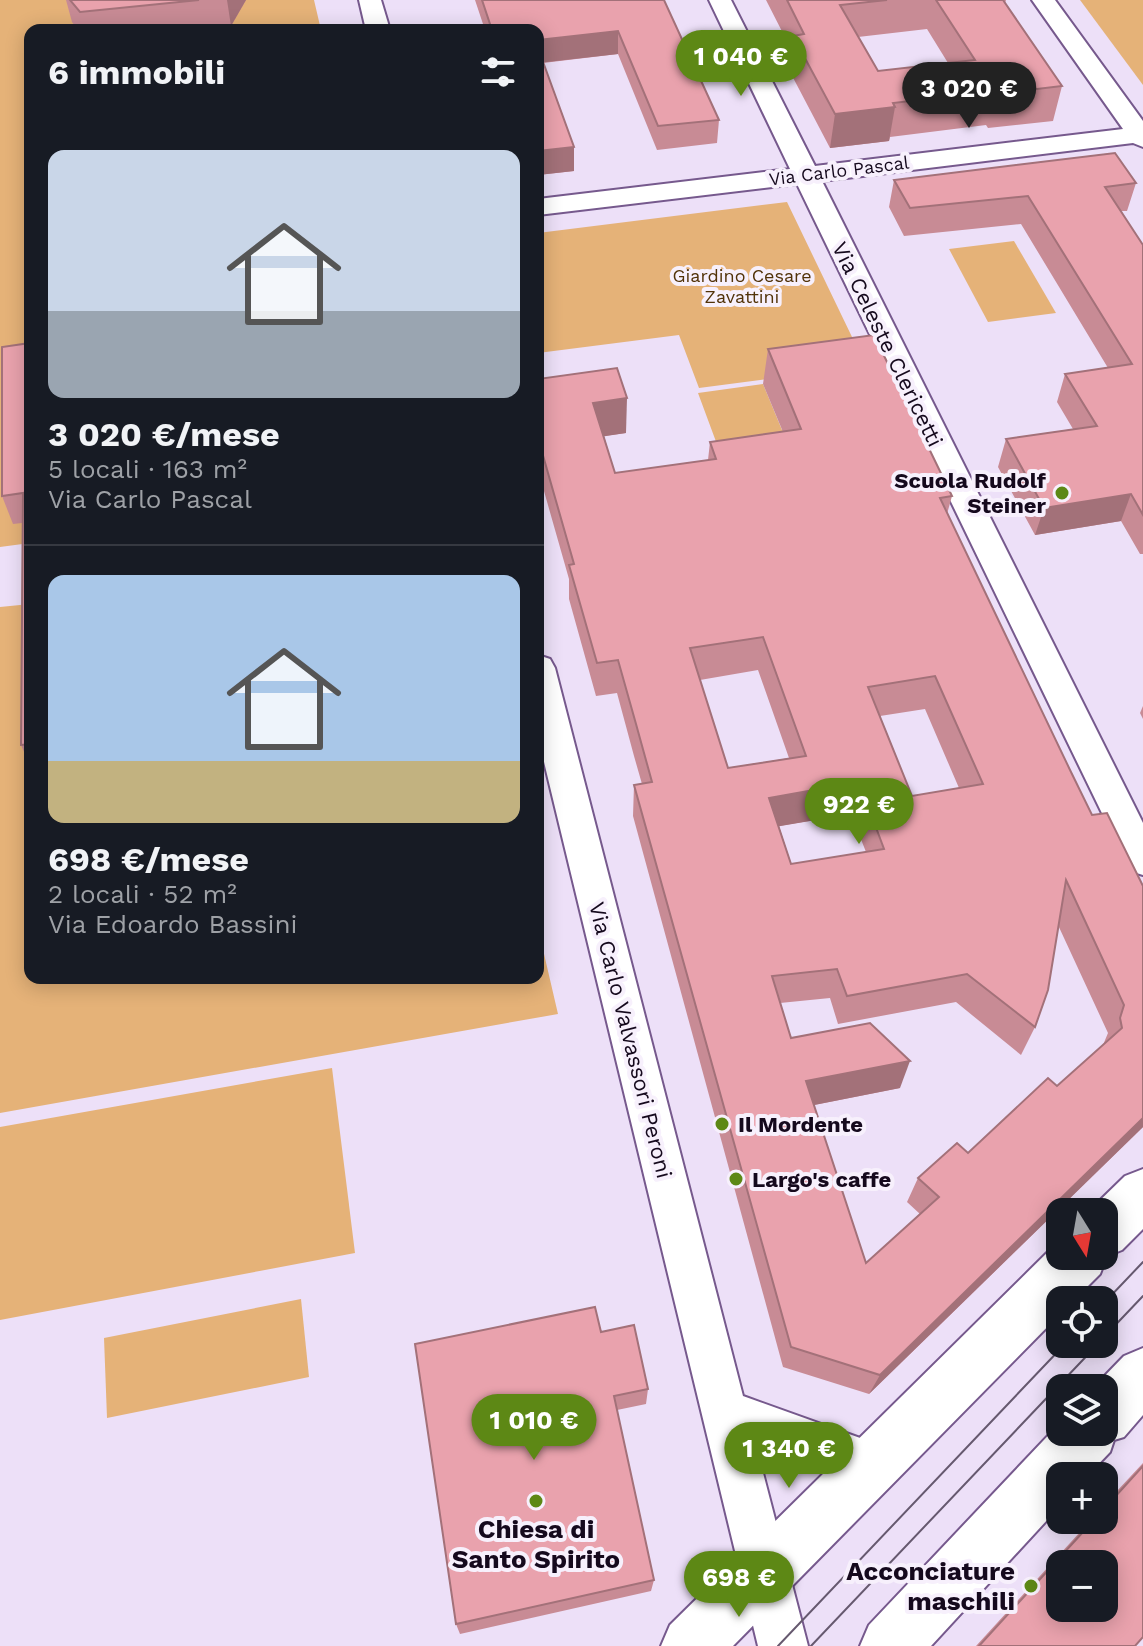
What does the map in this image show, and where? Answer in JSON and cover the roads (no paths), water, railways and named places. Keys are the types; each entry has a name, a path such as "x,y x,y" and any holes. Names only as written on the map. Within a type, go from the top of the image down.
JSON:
{"street":[{"path":"370,0 376,24"},
{"name":"Via Celeste Clericetti","path":"720,0 1143,860"},
{"path":"1043,0 1142,137"},
{"name":"Via Carlo Pascal","path":"544,206 1142,137"},
{"name":"Via Carlo Valvassori Peroni","path":"544,692 783,1646"},
{"path":"1118,1218 1143,1193"},
{"path":"691,1646 1067,1270"},
{"path":"725,1412 872,1464"},
{"path":"890,1646 1077,1446"}],"tram line":[{"path":"1118,1288 1143,1262"},
{"path":"1118,1322 1143,1296"},
{"path":"778,1646 1052,1358"},
{"path":"811,1646 1085,1358"}],"place":[{"name":"Scuola Rudolf Steiner","path":"1062,493"},
{"name":"Il Mordente","path":"722,1124"},
{"name":"Largo's caffe","path":"736,1179"},
{"name":"Chiesa di Santo Spirito","path":"536,1501"},
{"name":"Acconciature maschili","path":"1031,1586"}],"park label":[{"name":"Giardino Cesare Zavattini","path":"742,286"}]}
